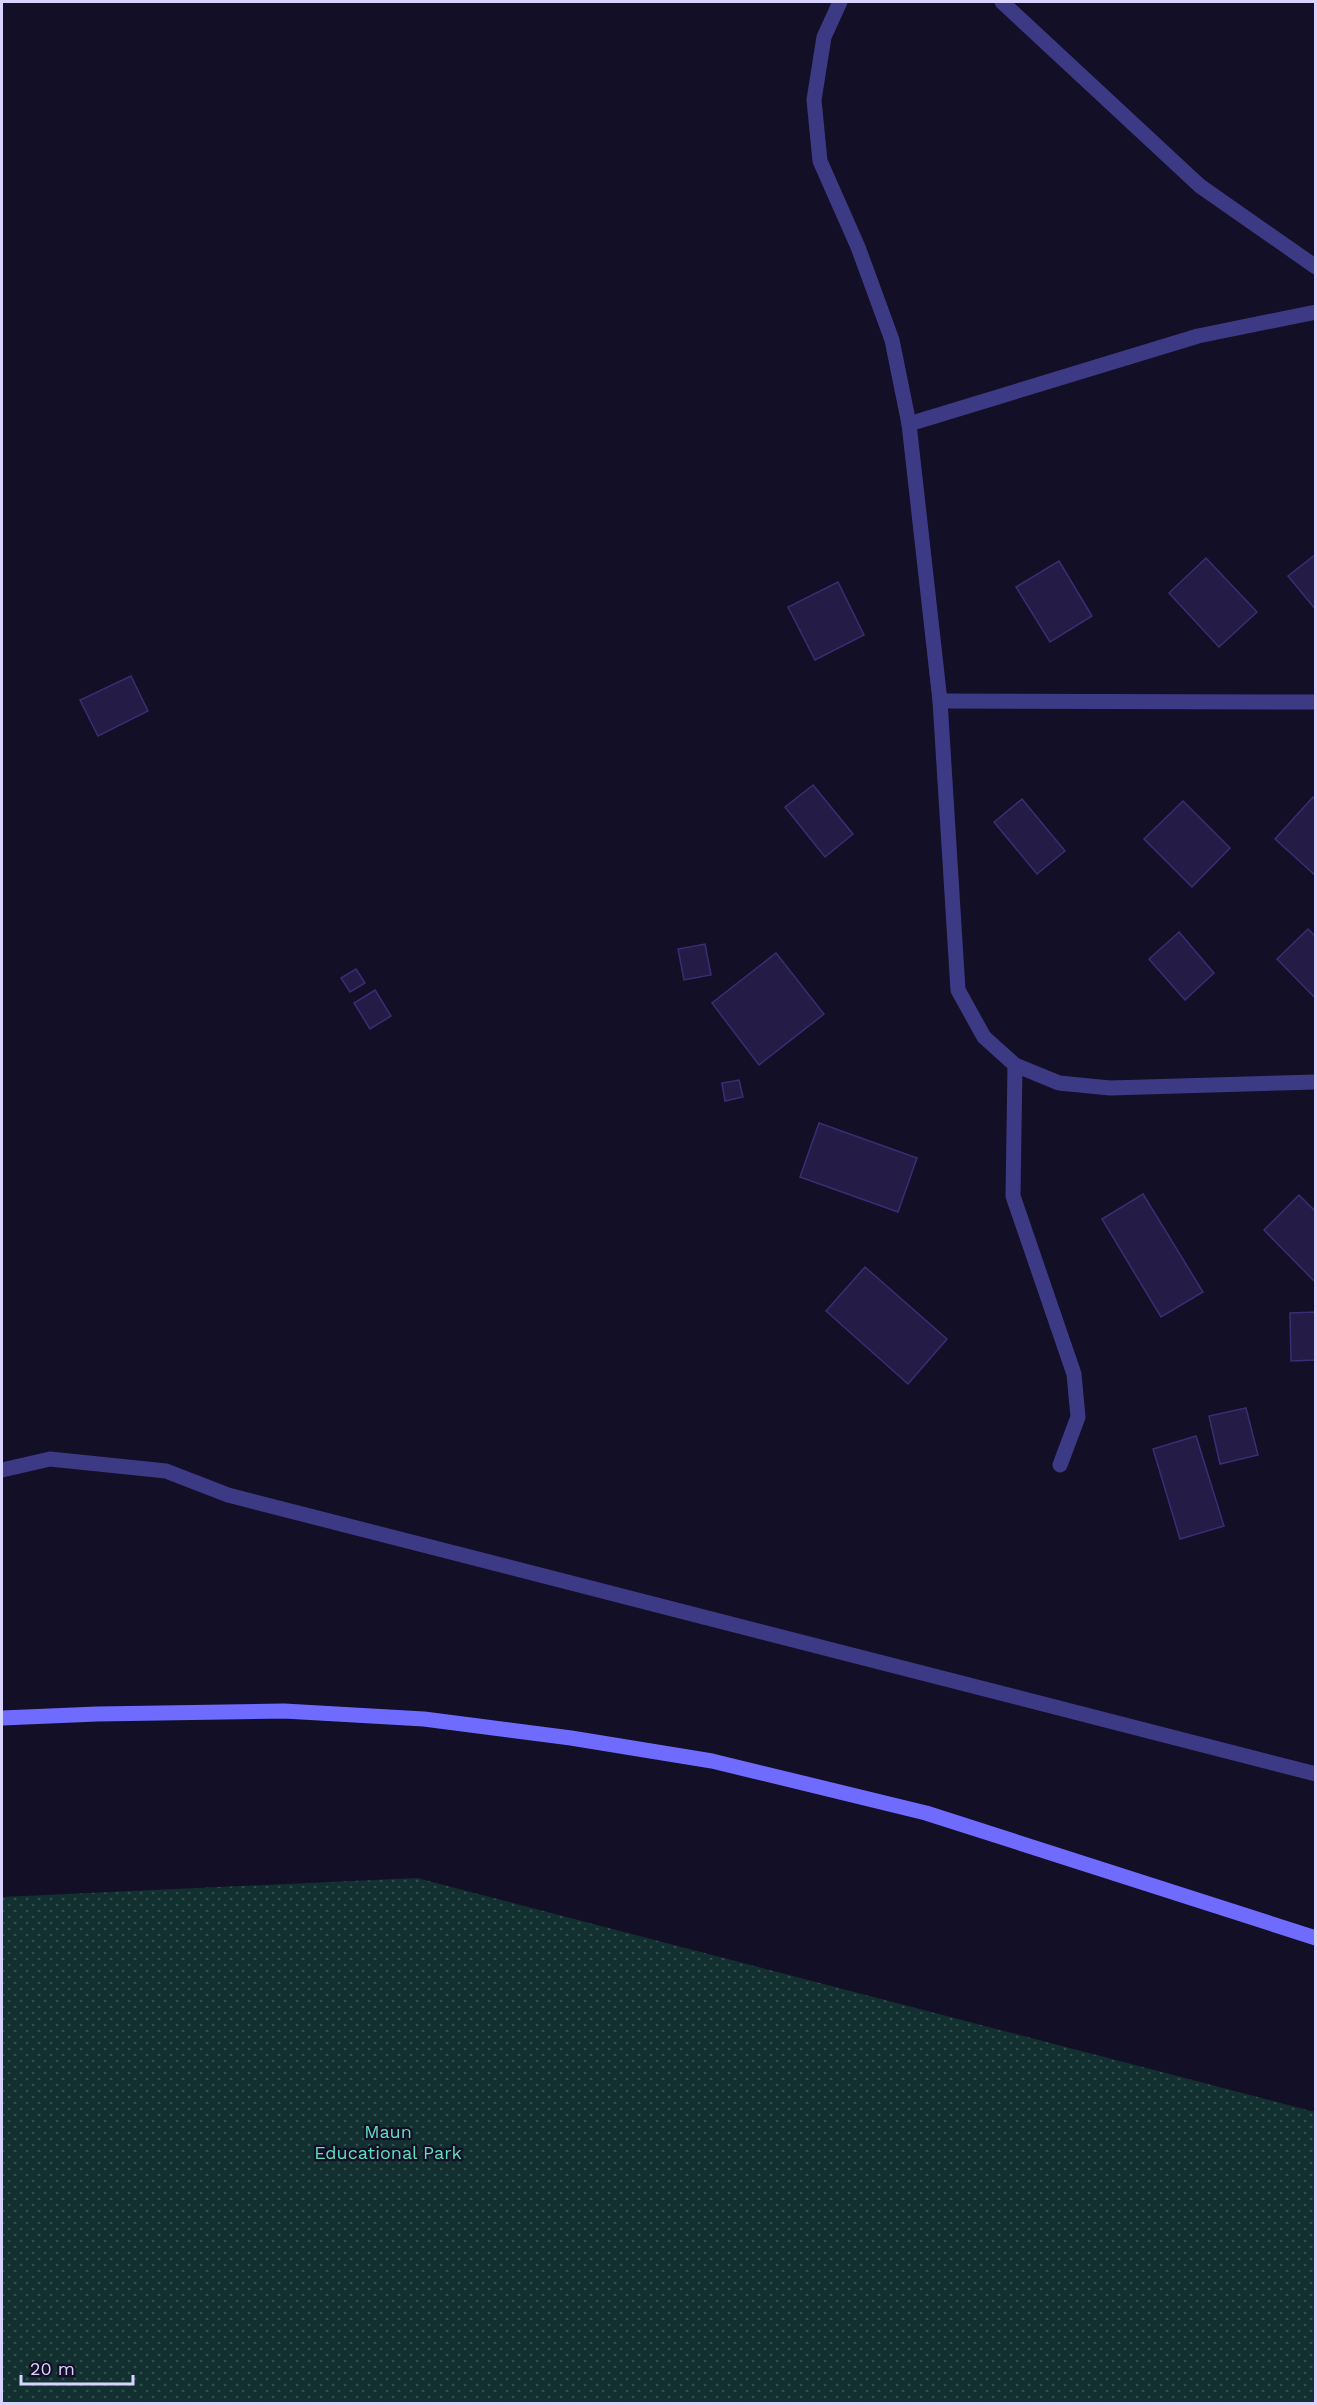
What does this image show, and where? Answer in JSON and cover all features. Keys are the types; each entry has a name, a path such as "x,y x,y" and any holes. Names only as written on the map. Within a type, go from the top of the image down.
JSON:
{"main road":[{"path":"2,1718 284,1711 424,1719 570,1738 712,1761 926,1813 1316,1938"}],"street":[{"path":"840,2 824,37 814,100 820,161 858,247 892,340 909,424 940,701 958,990 984,1037 1015,1065 1059,1083 1110,1088 1316,1082"},
{"path":"1002,2 1200,186 1316,267"},
{"path":"909,424 1198,336 1316,312"},
{"path":"940,701 1316,702"},
{"path":"1015,1065 1013,1196 1074,1374 1078,1417 1059,1465"},
{"path":"2,1470 50,1459 166,1471 228,1495 1316,1774"}],"green space":[{"name":"Maun Educational Park","path":"417,1878 1315,2112 1315,2403 2,2403 2,1897"}],"building":[{"path":"1316,554 1316,610 1288,576"},
{"path":"1206,558 1257,612 1219,647 1169,593"},
{"path":"1059,561 1092,616 1050,642 1016,587"},
{"path":"838,582 864,635 815,660 788,607"},
{"path":"131,676 148,711 98,736 80,700"},
{"path":"813,785 853,834 825,857 785,807"},
{"path":"1313,797 1316,800 1316,876 1275,839"},
{"path":"1022,799 1065,851 1037,874 994,822"},
{"path":"1183,801 1230,848 1192,887 1144,839"},
{"path":"1308,929 1316,937 1316,999 1277,959"},
{"path":"1179,932 1214,973 1185,1000 1149,959"},
{"path":"705,944 711,975 684,980 678,949"},
{"path":"776,953 824,1014 759,1065 712,1003"},
{"path":"356,969 365,983 350,992 341,978"},
{"path":"375,990 391,1016 370,1029 354,1003"},
{"path":"739,1080 743,1097 725,1101 722,1083"},
{"path":"819,1123 917,1158 898,1212 800,1177"},
{"path":"1143,1194 1203,1292 1161,1317 1102,1219"},
{"path":"1299,1195 1316,1212 1316,1283 1264,1230"},
{"path":"865,1267 947,1339 908,1384 826,1311"},
{"path":"1316,1312 1316,1360 1291,1361 1290,1313"},
{"path":"1246,1408 1258,1455 1220,1464 1209,1416"},
{"path":"1196,1436 1224,1526 1180,1539 1153,1449"}]}
